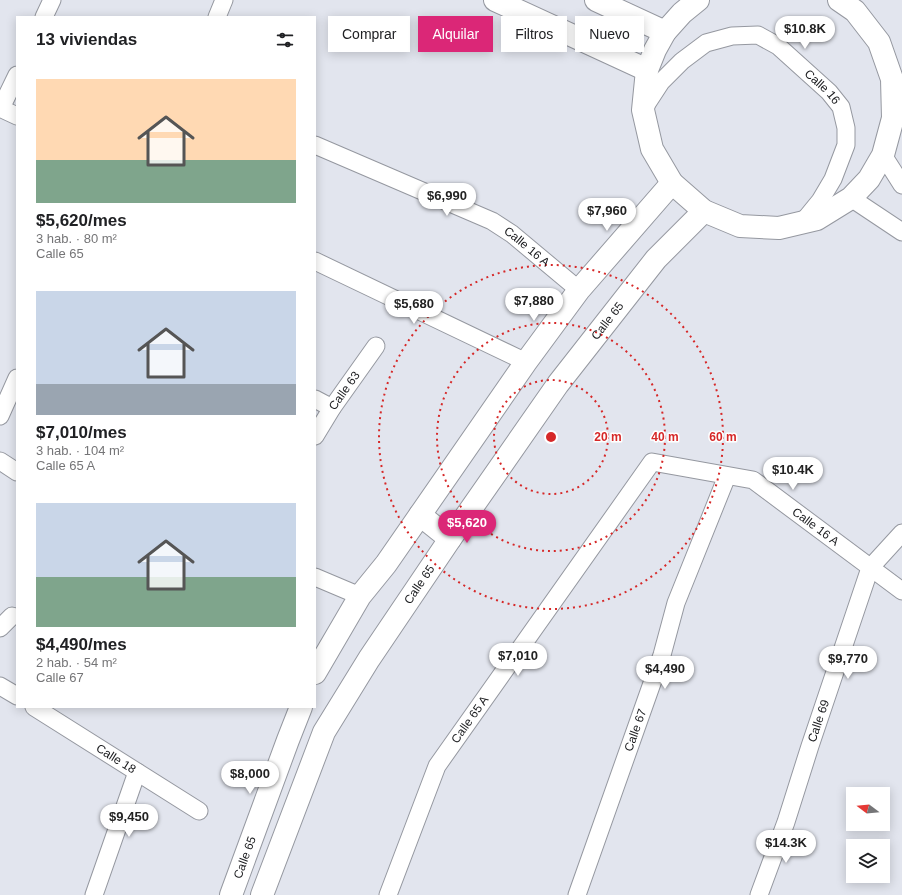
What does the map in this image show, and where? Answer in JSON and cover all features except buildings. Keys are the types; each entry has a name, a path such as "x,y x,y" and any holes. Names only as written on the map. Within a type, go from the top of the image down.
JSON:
{"main road":[{"path":"495,0 648,70"},
{"path":"596,0 665,32"},
{"path":"698,0 682,13 665,32 654,50 648,70 643,110 652,149 672,183 704,211 740,226 779,228 817,219 851,198 869,179 883,155 894,118 892,79 879,42 855,11 839,0"},
{"path":"316,671 360,596 386,564 526,362 579,290 672,183"},
{"name":"Calle 65","path":"262,895 324,732 369,659 450,539 558,384 656,259 704,211"},
{"path":"420,515 450,539"},
{"name":"Calle 65","path":"231,895 301,708"}],"street":[{"path":"44,16 52,0"},
{"path":"217,16 224,0"},
{"name":"Calle 16","path":"643,110 661,82 682,61 706,44 732,36 758,35 778,46 829,92 841,107 846,128 846,145 833,179 820,201 802,223"},
{"path":"16,77 1,108 16,116"},
{"name":"Calle 16 A","path":"316,145 492,221 512,234 579,290"},
{"path":"883,155 902,185"},
{"path":"851,198 902,232"},
{"path":"316,261 526,362"},
{"name":"Calle 63","path":"316,434 332,408 376,346"},
{"path":"0,416 16,380"},
{"path":"316,400 332,408"},
{"path":"0,461 16,471"},
{"name":"Calle 16 A","path":"652,462 753,480 902,591"},
{"name":"Calle 65 A","path":"388,895 438,766 652,462"},
{"name":"Calle 67","path":"577,895 662,655 676,603 726,476"},
{"name":"Calle 69","path":"759,895 786,822 870,568 902,533"},
{"path":"316,577 360,596"},
{"path":"0,628 12,616"},
{"path":"0,686 16,695"},
{"name":"Calle 18","path":"36,708 198,811"},
{"path":"94,895 137,772"}]}
